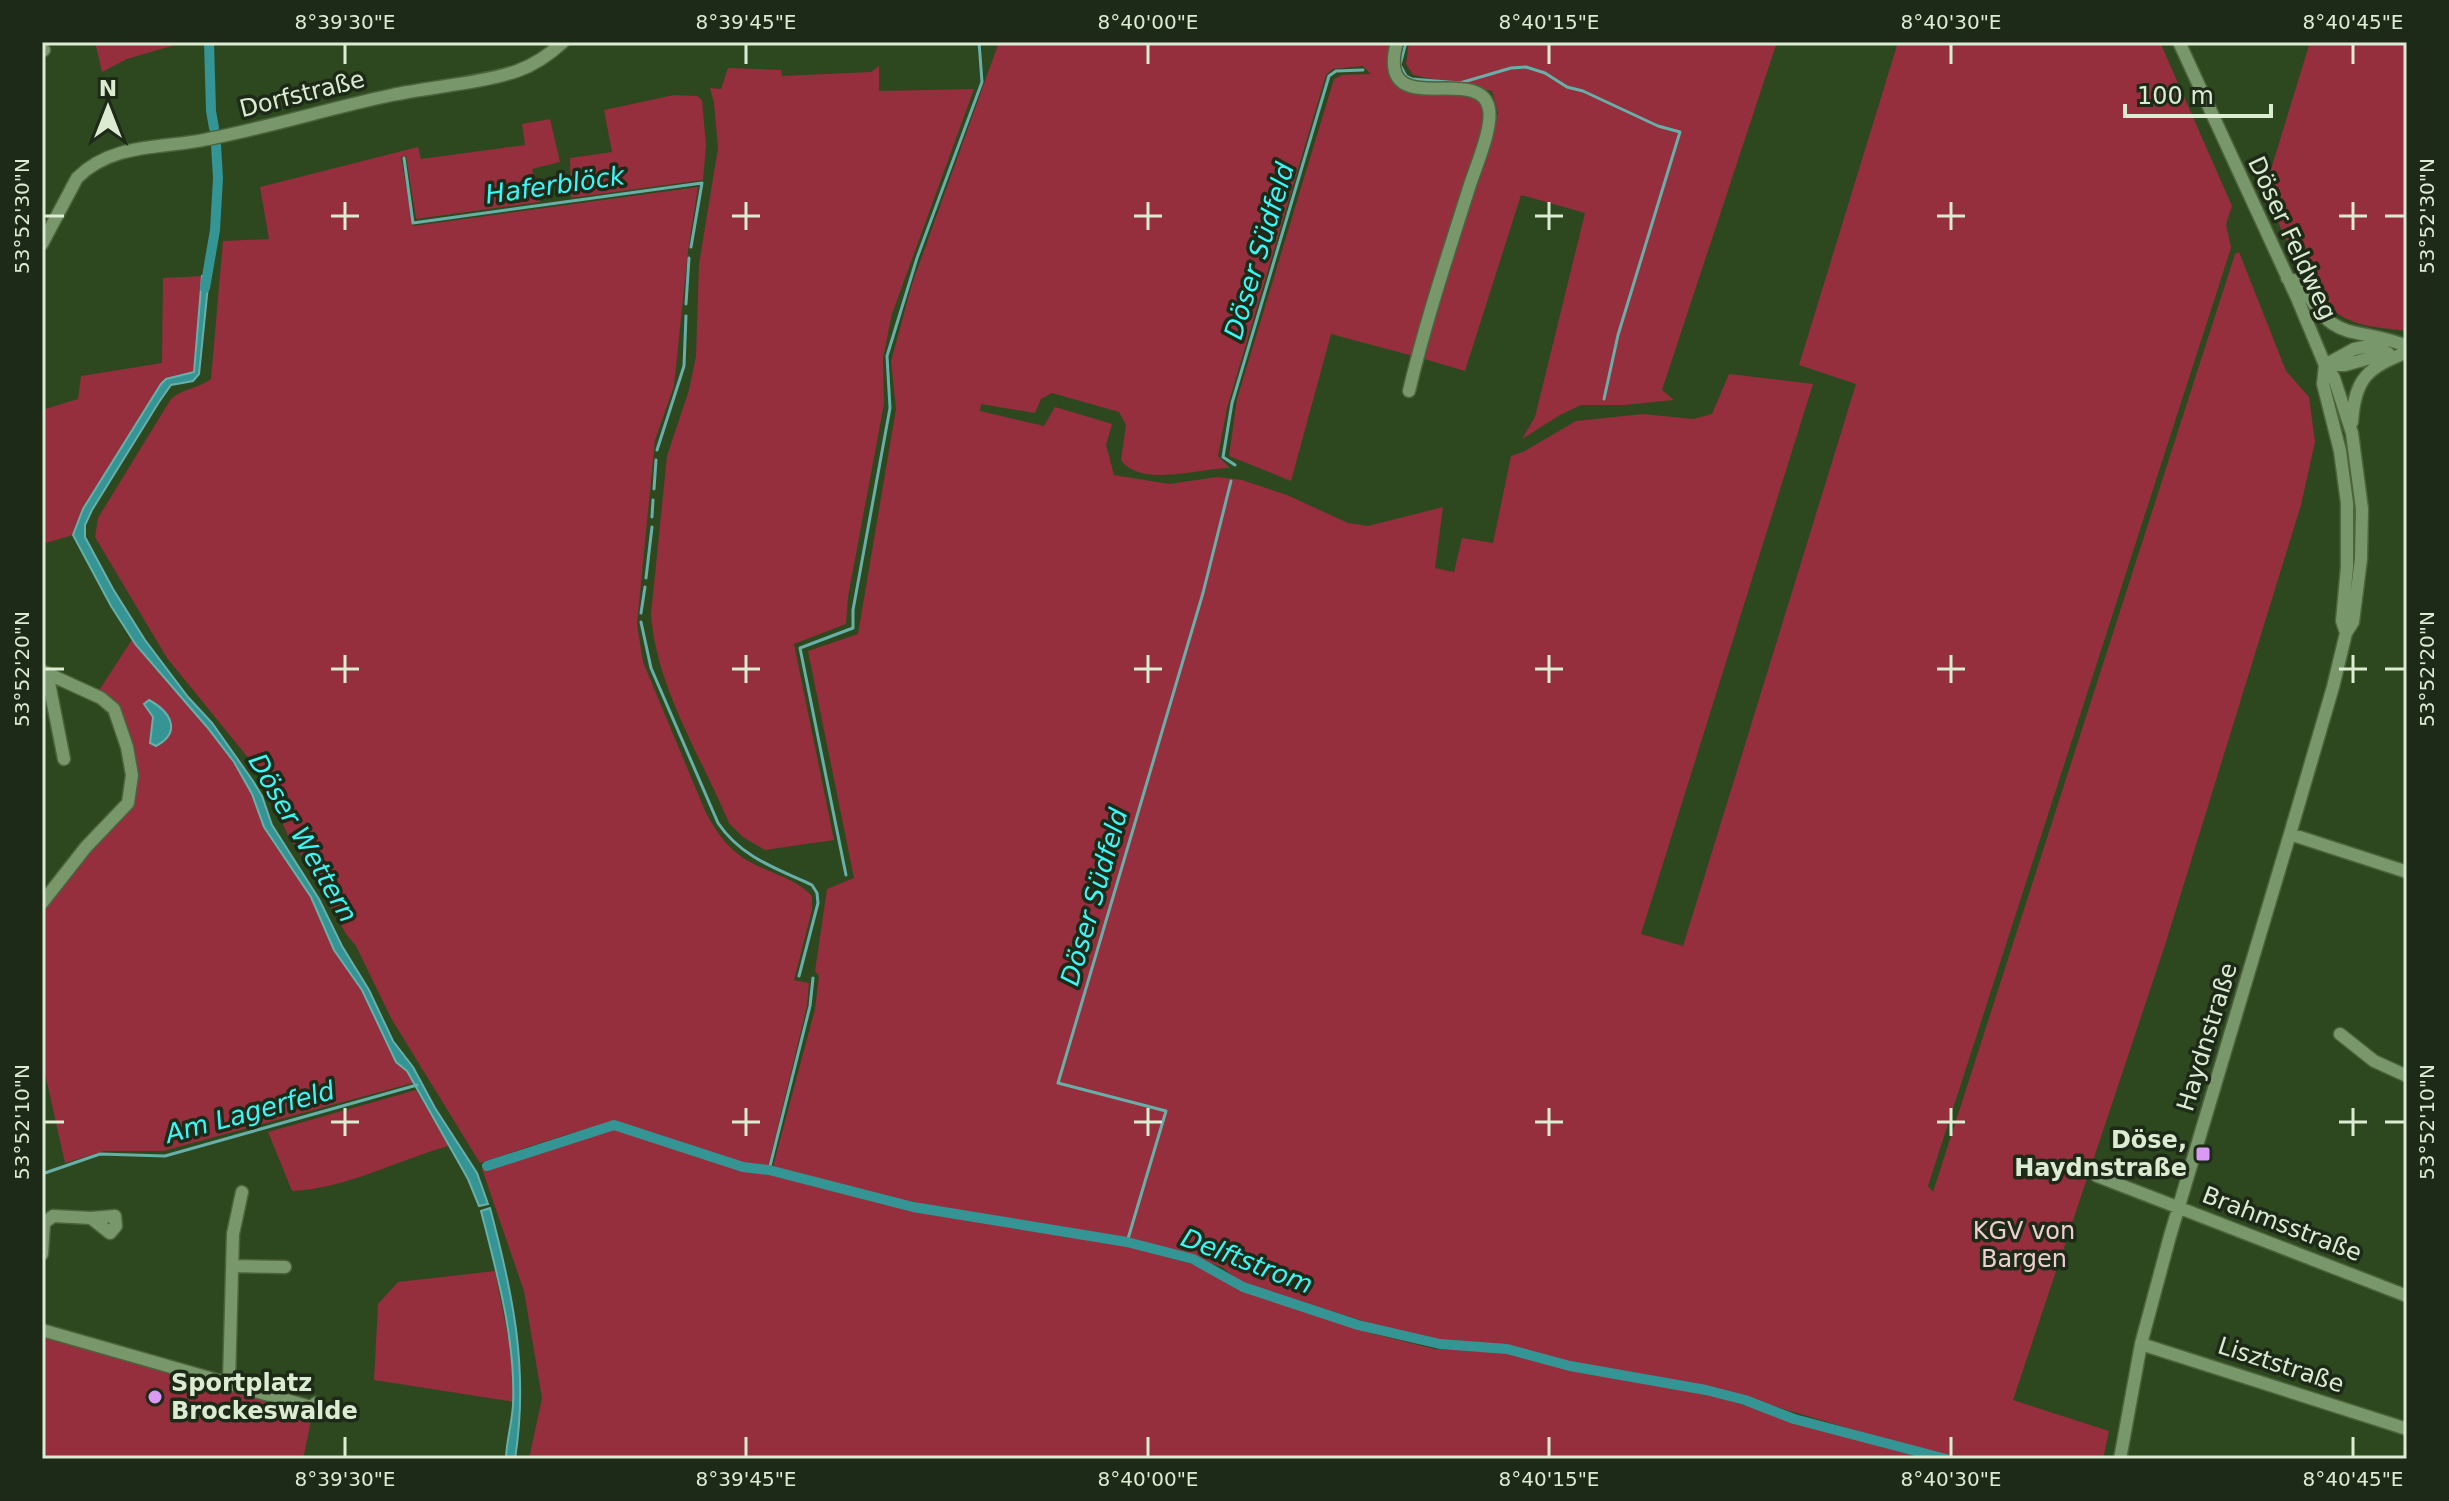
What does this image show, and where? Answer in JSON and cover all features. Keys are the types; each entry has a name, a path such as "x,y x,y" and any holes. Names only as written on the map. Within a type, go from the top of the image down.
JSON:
{"street":[{"name":"Dorfstraße","path":"42,244 77,178 105,158 142,147 205,140 329,109 512,73 533,64 563,42"},
{"path":"1397,42 1393,67 1397,77 1418,88 1473,90 1486,99 1489,108 1485,137 1436,291 1409,391"},
{"name":"Döser Feldweg","path":"2179,42 2325,365"},
{"path":"2287,278 2301,283 2316,310 2334,326 2404,347"},
{"path":"2325,365 2354,349 2404,347"},
{"path":"2352,433 2354,401 2364,377 2404,347"},
{"name":"Haydnstraße","path":"2118,1458 2141,1344 2178,1208 2333,687 2346,633 2353,622 2361,543 2361,497 2352,433 2336,384 2325,365"},
{"name":"Haydnstraße","path":"2325,365 2323,384 2340,451 2347,503 2347,567 2342,621 2346,633"},
{"path":"45,672 64,759"},
{"path":"42,903 86,847 128,803 132,775 127,747 114,709 101,698 45,672"},
{"path":"2290,834 2407,872"},
{"path":"2340,1034 2374,1061 2407,1076"},
{"name":"Brahmsstraße","path":"2097,1176 2407,1296"},
{"path":"229,1382 233,1234 242,1192"},
{"path":"42,1254 44,1223 53,1216 91,1218"},
{"path":"233,1266 285,1267"},
{"path":"42,1330 311,1407 316,1403"},
{"name":"Lisztstraße","path":"2141,1344 2407,1429"}],"green space":[{"path":"95,42 185,42 127,59 102,72"},
{"name":"KGV von Bargen","path":"999,42 1393,42 1390,62 1393,76 1402,86 1429,94 1478,98 1486,112 1485,126 1413,356 1331,334 1291,481 1229,456 1237,399 1334,79 1342,75 1371,74 1363,66 1333,69 1326,75 1227,408 1218,456 1230,468 1156,475 1130,468 1121,460 1126,425 1119,412 1052,393 1041,399 1035,413 981,404 980,411 1044,426 1055,407 1112,424 1106,445 1114,475 1169,484 1217,477 1242,480 1287,495 1348,523 1368,526 1443,507 1435,568 1454,572 1462,538 1493,543 1511,456 1576,421 1643,414 1693,419 1712,414 1729,374 1813,384 1641,934 1683,946 1856,384 1799,365 1898,42 2160,42 2232,206 2226,224 2231,248 1928,1186 1933,1192 2235,254 2239,252 2286,371 2309,397 2315,442 2301,505 2166,942 2013,1400 2109,1431 2103,1459 1966,1459 1916,1448 1708,1387 1570,1363 1509,1346 1438,1341 1391,1330 1240,1282 1222,1267 1157,1246 903,1201 773,1166 815,1009 819,976 815,971 827,889 854,878 808,651 858,634 896,409 891,361 912,284"},
{"path":"1409,42 1777,42 1662,390 1674,400 1581,405 1522,439 1535,417 1585,213 1521,195 1465,371 1421,358 1498,113 1492,91 1413,75 1406,64"},
{"path":"2310,42 2407,42 2407,331 2361,324 2334,310 2321,297 2298,263 2264,192"},
{"path":"879,66 879,91 974,89 892,314 883,358 884,404 848,597 846,624 794,644 834,840 765,850 743,837 729,823 670,695 661,668 651,614 667,456 689,390 696,356 699,264 718,148 710,88 721,89 728,68 781,70 782,76 871,72"},
{"path":"674,95 697,96 702,100 706,146 703,180 571,198 570,158 612,152 604,110"},
{"path":"550,119 560,162 532,169 540,202 416,219 406,156 401,157 413,226 698,187 674,386 655,440 637,624 643,662 715,828 744,859 792,881 812,896 812,910 794,980 809,983 807,1006 768,1167 729,1159 615,1123 572,1133 480,1163 391,1018 356,946 289,838 267,788 250,760 167,658 95,537 98,518 171,399 211,379 223,241 269,239 260,187 418,147 421,159 525,145 522,124"},
{"path":"202,276 194,372 166,379 161,384 83,509 73,535 42,544 42,410 78,399 81,376 162,363 163,278"},
{"path":"133,638 234,762 273,842 311,897 334,949 362,990 396,1062 413,1083 163,1151 104,1151 65,1163 42,1060 42,907 130,805 121,722 114,700 98,692"},
{"path":"416,1090 449,1146 352,1180 292,1191 268,1132"},
{"path":"613,1128 740,1170 769,1172 874,1200 1126,1246 1202,1267 1240,1291 1278,1299 1374,1334 1435,1349 1511,1353 1570,1370 1714,1396 1927,1459 529,1459 542,1398 524,1291 482,1169"},
{"path":"495,1271 512,1357 514,1402 374,1380 378,1304 398,1282"},
{"name":"Sportplatz Brockeswalde","path":"42,1337 228,1385 307,1409 312,1416 303,1459 42,1459"}],"water":[{"path":"202,276 209,276 199,374 193,381 171,385 159,402 92,510 85,525 85,537 145,640 212,723 253,781 272,825 319,899 393,1041 413,1067 477,1173 488,1204 479,1206 468,1179 407,1071 396,1062 362,990 334,950 311,897 264,827 252,794 234,762 136,645 73,535 83,509 161,384 166,379 194,372"},
{"path":"149,700 168,716 171,728 169,735 156,746 150,743 153,717 144,704"},
{"path":"490,1208 506,1271 516,1332 520,1394 515,1459 506,1459 513,1405 512,1356 499,1283 481,1211"}],"waterway":[{"name":"Döser Wettern","path":"209,42 214,128"},
{"path":"846,875 800,648 853,628 853,610 890,408 887,356 917,258 982,82 979,42"},
{"path":"1406,42 1400,65 1406,76 1412,79 1460,83 1511,68 1526,67 1658,126 1680,132 1618,335 1604,399"},
{"name":"Döser Südfeld","path":"1235,465 1223,457 1232,403 1329,76 1336,71 1363,70"},
{"name":"Döser Wettern","path":"205,288 215,230 216,145"},
{"name":"Haferblöck","path":"404,158 413,223 702,183 691,247"},
{"name":"Haferblöck","path":"686,304 689,258"},
{"name":"Haferblöck","path":"657,450 684,366 686,316"},
{"name":"Haferblöck","path":"654,489 656,460"},
{"name":"Döser Südfeld","path":"1127,1242 1166,1111 1058,1083 1203,593 1231,481"},
{"name":"Haferblöck","path":"652,517 653,500"},
{"name":"Haferblöck","path":"646,578 652,527"},
{"name":"Haferblöck","path":"641,613 645,587"},
{"name":"Haferblöck","path":"641,622 651,668 718,823 748,853 812,885 817,893 818,903 799,976"},
{"path":"769,1170 810,1006 813,978"},
{"name":"Am Lagerfeld","path":"42,1174 100,1154 165,1156 417,1085"},
{"name":"Delftstrom","path":"487,1166 614,1125 743,1167 769,1170 913,1207 1127,1242 1193,1259 1243,1287 1358,1325 1440,1344 1507,1349 1570,1366 1706,1390 1745,1400 1794,1419 1946,1459"}],"place":[{"name":"Döse, Haydnstraße","path":"2203,1154"},
{"name":"Sportplatz Brockeswalde","path":"155,1397"}]}
